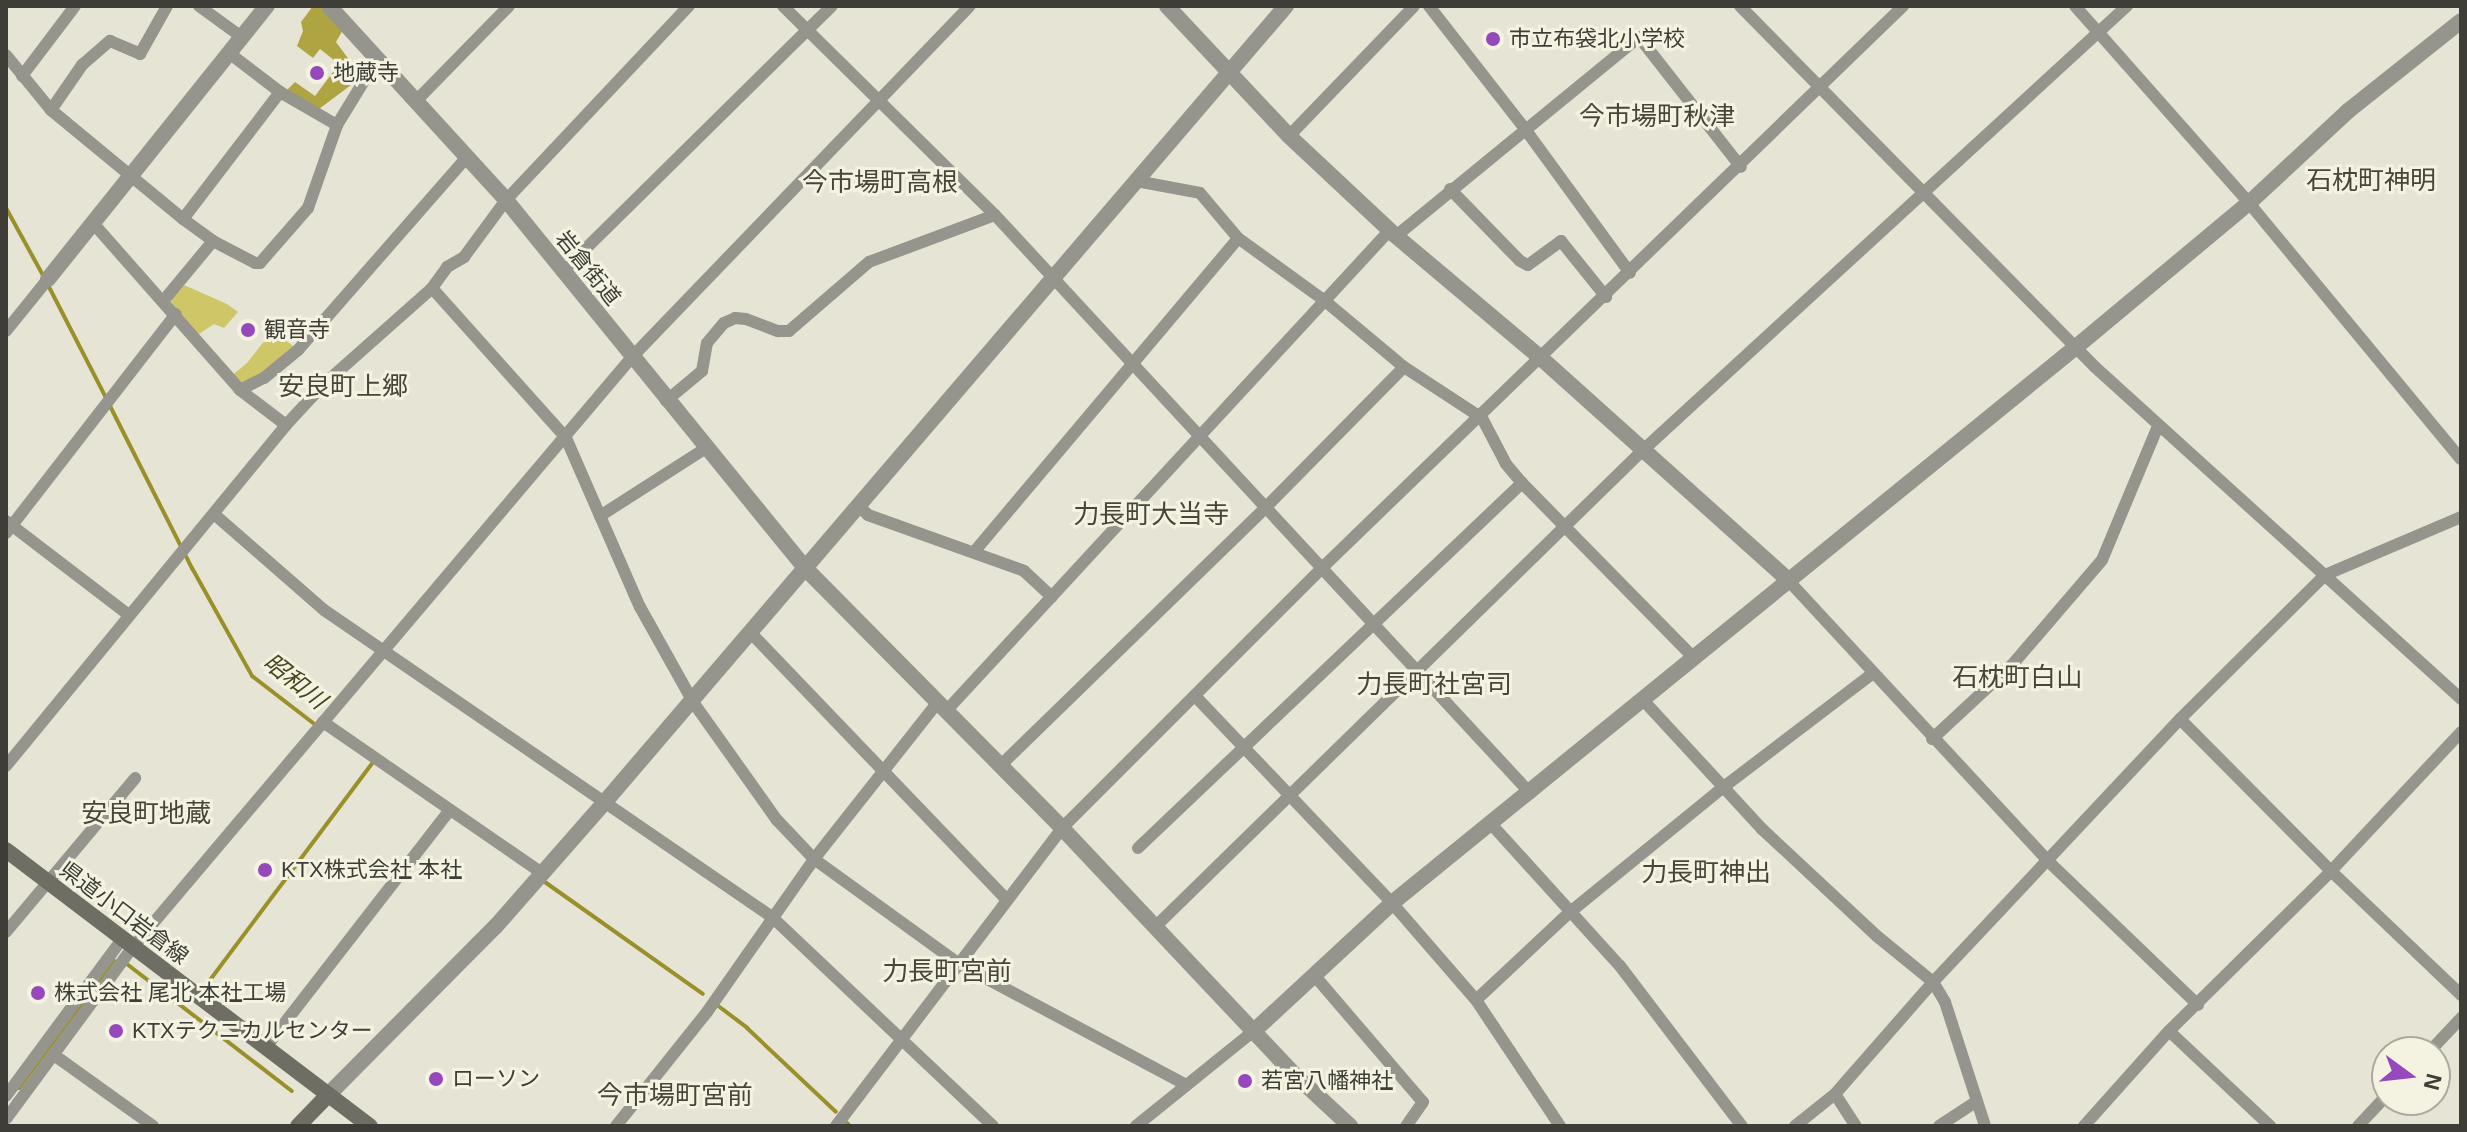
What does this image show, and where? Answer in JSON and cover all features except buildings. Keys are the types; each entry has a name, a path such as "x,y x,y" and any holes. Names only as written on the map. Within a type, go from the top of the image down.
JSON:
{"main road":[{"name":"県道小口岩倉線","path":"6,850 266,1047 334,1089 370,1126"},
{"path":"298,1126 334,1089"}],"street":[{"path":"22,76 75,6"},
{"path":"51,110 82,65 110,41 140,54 167,6"},
{"path":"199,6 243,38"},
{"path":"6,331 11,313 44,284 267,6"},
{"name":"岩倉街道","path":"329,6 506,200 666,401 804,567 1062,828 1293,1073 1350,1126"},
{"path":"416,101 509,6"},
{"path":"6,766 286,425 324,384 432,288 447,267 464,257 506,200 689,6"},
{"path":"783,6 882,100 995,215 1530,793"},
{"path":"562,272 832,6"},
{"path":"6,1096 127,943 385,653 632,357 970,6"},
{"path":"1167,6 1289,136 1393,233 1542,359 1787,579 2048,861 2198,1005"},
{"path":"334,1089 539,877 693,702 804,567 1286,6"},
{"path":"1289,136 1414,6"},
{"path":"1429,6 1525,129 1630,273"},
{"path":"1740,6 2158,426 2461,699"},
{"path":"836,1126 1062,828 1323,568 1482,418 1903,6"},
{"path":"2075,6 2249,203 2461,459"},
{"path":"1155,927 1642,451 2127,6"},
{"path":"1136,1126 1255,1030 1392,903 1492,825 1787,579 2076,347 2249,203 2348,111 2461,21"},
{"path":"616,1126 707,1012 814,859 884,772 942,706 1052,597 1325,301 1393,233 1639,37 1741,167"},
{"path":"229,53 280,92 337,125"},
{"path":"6,55 51,110 183,219 213,241 260,263 308,208 337,125 378,58"},
{"path":"183,219 280,92"},
{"path":"240,390 264,378 298,350 468,156"},
{"path":"1136,181 1200,193 1238,238 1325,301 1404,367 1482,418 1506,464 1522,483 1694,658"},
{"path":"1450,189 1520,261 1528,265 1561,241 1606,297"},
{"path":"666,401 702,371 707,343 724,323 735,318 746,319 778,331 789,331 869,262 995,215"},
{"path":"93,223 164,300 240,390 286,425"},
{"path":"974,552 1238,238"},
{"path":"164,300 213,241"},
{"path":"432,288 566,438 640,607 693,702 777,820 814,859 959,964 1185,1084"},
{"path":"129,615 8,526 176,314"},
{"path":"1001,765 1267,506 1404,367"},
{"path":"1932,739 2012,665 2102,560 2158,426"},
{"path":"600,516 706,448"},
{"path":"1138,848 1522,483"},
{"path":"858,505 868,515 1024,571 1052,597"},
{"path":"214,514 324,610 772,917 903,1037 993,1126"},
{"path":"1795,1126 1835,1094 1933,982 2180,719 2325,575 2461,517"},
{"path":"750,632 1007,900"},
{"path":"1476,1000 1569,913 1721,789 1873,673"},
{"path":"1195,696 1392,903 1476,1000 1560,1126"},
{"path":"1643,700 1721,789 1878,937 1933,982 1945,1002 1985,1126"},
{"path":"2180,719 2331,871 2461,995"},
{"path":"319,727 539,877"},
{"path":"2084,1126 2169,1031 2331,871 2461,732"},
{"path":"6,932 135,778"},
{"path":"266,1047 447,814"},
{"path":"1492,825 1620,966 1742,1126"},
{"path":"6,1119 54,1055 127,943"},
{"path":"1314,975 1423,1102 1406,1126"},
{"path":"2444,1036 2461,1018"},
{"path":"2169,1031 2270,1126"},
{"path":"54,1055 153,1126"},
{"path":"1835,1094 1856,1126"},
{"path":"1939,1126 1977,1101"}],"shaded area":[{"path":"313,6 319,6 343,30 336,42 358,72 351,85 319,109 286,91 295,82 315,96 339,64 320,49 313,58 297,46 303,31 301,22"},
{"path":"184,285 238,312 224,328 214,324 199,334 172,305 171,300"},
{"path":"273,330 298,350 240,390 229,378 247,363"}],"waterway":[{"name":"昭和川","path":"6,208 44,277"},
{"name":"昭和川","path":"48,285 106,398"},
{"name":"昭和川","path":"110,406 192,568 252,676 317,726"},
{"path":"210,980 373,762"},
{"name":"昭和川","path":"542,880 703,994"},
{"path":"19,1088 114,960"},
{"path":"123,961 292,1091"},
{"name":"昭和川","path":"717,1005 747,1028 836,1112"},
{"name":"昭和川","path":"847,1123 850,1126"}],"place":[{"name":"市立布袋北小学校","path":"1493,39"},
{"name":"地蔵寺","path":"317,73"},
{"name":"観音寺","path":"248,330"},
{"name":"KTX株式会社 本社","path":"265,870"},
{"name":"株式会社 尾北 本社工場","path":"38,993"},
{"name":"KTXテクニカルセンター","path":"116,1031"},
{"name":"ローソン","path":"436,1079"},
{"name":"若宮八幡神社","path":"1245,1081"}],"district":[{"name":"今市場町秋津","path":"1657,117"},
{"name":"石枕町神明","path":"2371,181"},
{"name":"今市場町高根","path":"880,183"},
{"name":"安良町上郷","path":"343,387"},
{"name":"力長町大当寺","path":"1151,515"},
{"name":"石枕町白山","path":"2017,678"},
{"name":"力長町社宮司","path":"1434,685"},
{"name":"安良町地蔵","path":"146,814"},
{"name":"力長町神出","path":"1706,873"},
{"name":"力長町宮前","path":"947,972"},
{"name":"今市場町宮前","path":"675,1096"}]}
